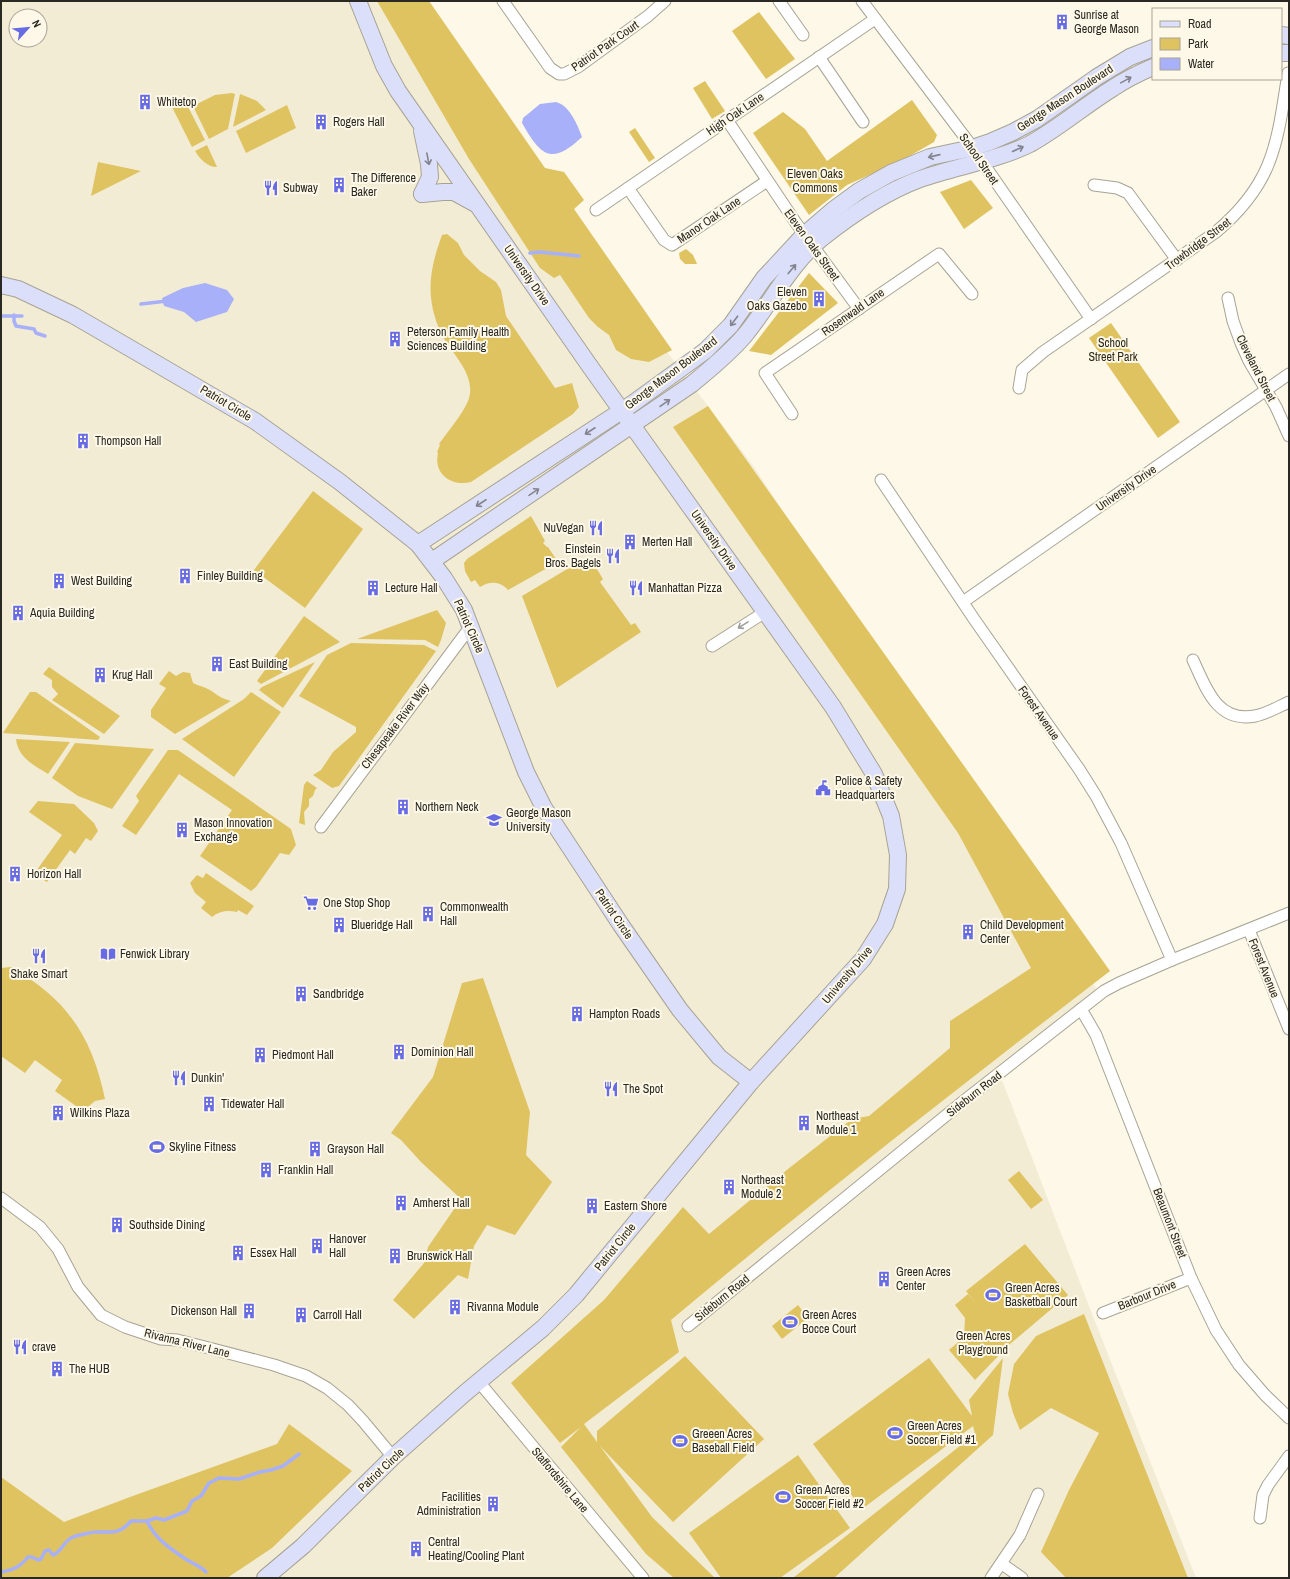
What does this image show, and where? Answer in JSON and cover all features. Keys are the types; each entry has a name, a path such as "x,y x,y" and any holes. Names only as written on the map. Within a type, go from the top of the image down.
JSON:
{"street":[{"name":"University Drive","path":"358,1 384,66 398,91 833,707 874,774 891,816 898,855 897,889 885,924 863,959 751,1082"},
{"name":"Patriot Park Court","path":"503,1 550,68 559,74 564,74 578,67 648,16 665,1"},
{"path":"779,1 803,35"},
{"name":"School Street","path":"862,1 972,148 1091,320"},
{"name":"High Oak Lane","path":"596,210 875,19"},
{"name":"George Mason Boulevard","path":"432,561 692,384 722,358 744,335 791,270 809,241 833,210 859,191 891,173 930,157 972,148 990,142 1025,125 1097,77 1130,58 1152,48"},
{"path":"819,57 863,122"},
{"name":"George Mason Boulevard","path":"418,544 622,410 705,351 731,325 764,278 809,241 889,194 920,179 982,162 1008,153 1030,143 1064,122 1113,87 1152,67"},
{"name":"Trowbridge Street","path":"1019,388 1022,370 1043,352 1177,260 1216,232 1241,210 1258,186 1274,154 1288,73"},
{"name":"Eleven Oaks Street","path":"727,120 767,181 859,309"},
{"path":"420,123 429,164 430,177 422,194 454,192 478,206"},
{"name":"Manor Oak Lane","path":"628,188 664,240 672,245 767,181"},
{"path":"1094,185 1117,188 1128,193 1177,260"},
{"name":"Rosenwald Lane","path":"792,414 765,373 939,254 972,294"},
{"name":"Patriot Circle","path":"1,285 18,289 73,315 255,421 346,487 418,544 432,561 464,610 524,765 544,808 621,925 680,1010 719,1057 751,1082 576,1296 543,1328 393,1458 303,1546 265,1578"},
{"name":"Cleveland Street","path":"1228,298 1233,321 1241,344 1249,361 1276,407 1289,436"},
{"name":"University Drive","path":"963,602 1289,374"},
{"name":"Forest Avenue","path":"881,480 1096,796 1121,843 1172,960"},
{"path":"712,646 765,612"},
{"name":"Chesapeake River Way","path":"321,827 471,626"},
{"path":"1192,660 1208,694 1224,711 1234,716 1256,716 1289,702"},
{"name":"Sideburn Road","path":"688,1326 966,1100 1109,988 1172,960 1289,913"},
{"name":"Forest Avenue","path":"1249,930 1289,1029"},
{"name":"Beaumont Street","path":"1081,1009 1096,1035 1191,1278 1216,1330 1239,1365 1265,1395 1289,1418"},
{"name":"Rivanna River Lane","path":"1,1198 40,1227 55,1245 78,1287 101,1315 125,1327 161,1339 177,1340 293,1371 327,1388 348,1405 393,1458"},
{"name":"Barbour Drive","path":"1103,1313 1191,1278"},
{"name":"Staffordshire Lane","path":"479,1382 643,1578"},
{"path":"1260,1518 1263,1495 1268,1485 1289,1456"},
{"path":"992,1578 1020,1535 1038,1494"},
{"path":"1002,1564 1022,1578"}],"shaded area":[{"name":"George Mason University","path":"1,1 402,1 754,467 1097,990 997,1067 1196,1578 1,1578"}],"green space":[{"path":"377,1 429,1 545,168 564,172 584,200 574,209 672,350 649,362 631,359 616,350 609,335 589,318 560,275 554,278 540,268 469,159"},
{"path":"759,12 795,59 766,79 732,31"},
{"path":"705,81 725,111 712,119 693,88"},
{"path":"235,94 228,129 209,139 193,106 215,95"},
{"path":"240,94 257,101 266,110 233,127"},
{"path":"183,97 205,140 192,147 170,103"},
{"name":"Eleven Oaks Commons","path":"912,100 937,135 934,142 901,161 847,185 809,215 753,133 783,112 805,129 827,161"},
{"path":"287,105 296,128 246,153 236,131"},
{"path":"635,128 655,158 649,162 629,132"},
{"path":"207,145 217,167 210,166 204,162 195,151"},
{"path":"98,162 141,171 91,196"},
{"path":"971,180 993,208 964,229 940,192"},
{"path":"447,234 458,243 464,255 480,271 496,282 501,290 506,316 555,388 572,383 579,407 573,414 471,482 464,483 451,481 441,473 437,460 439,444 464,409 469,398 470,389 466,372 441,333 436,320 431,296 434,260 442,235"},
{"path":"686,249 693,255 697,264 685,264 680,259 679,253"},
{"path":"809,273 838,303 771,355 749,351"},
{"name":"School Street Park","path":"1111,323 1180,422 1158,438 1089,338"},
{"path":"708,406 1110,971 889,1143 671,1320 679,1352 584,1424 597,1442 597,1431 685,1356 764,1439 673,1522 600,1446 652,1517 715,1578 674,1578 646,1554 561,1447 581,1427 560,1443 511,1383 604,1300 683,1207 709,1234 852,1119 869,1116 950,1048 950,1021 1031,968 958,833 673,427"},
{"path":"313,491 363,529 305,608 254,570"},
{"path":"531,516 545,541 543,543 548,547 558,562 508,590 502,585 495,583 480,587 475,580 471,582 465,571 464,563 467,559"},
{"path":"584,559 591,568 595,566 603,579 600,582 631,625 635,623 641,632 557,688 522,596"},
{"path":"437,610 446,623 438,647 425,640 357,639"},
{"path":"304,616 340,642 261,684 257,681"},
{"path":"351,643 424,645 436,651 339,786 332,788 313,775 321,770 333,752 356,732 356,727 299,696 327,655"},
{"path":"315,662 283,708 259,690 262,687"},
{"path":"49,667 120,716 104,734 52,700 58,694 52,687 52,680 43,674"},
{"path":"169,671 176,676 183,672 190,673 193,683 231,701 175,734 151,717 151,710 166,688 159,684"},
{"path":"30,692 36,692 100,737 98,740 3,733"},
{"path":"251,692 281,712 234,777 182,739 244,699"},
{"path":"16,739 70,742 48,774 32,764 23,756 17,746"},
{"path":"75,743 154,749 112,809 78,796 52,778"},
{"path":"168,750 178,750 291,829 296,845 289,855 280,853 256,887 251,891 200,856 232,810 179,774 136,835 122,826 139,801 136,796"},
{"path":"307,781 317,788 313,796 309,799 309,806 304,812 305,825 299,823 304,785"},
{"path":"38,801 74,804 94,823 98,831 91,841 86,838 75,854 70,850 47,882 34,874 62,835 29,812"},
{"path":"206,873 254,906 247,915 238,910 237,912 221,912 212,917 201,908 206,902 195,893 190,883 197,875 203,878"},
{"path":"11,967 43,988 59,1003 78,1027 92,1054 105,1099 95,1101 83,1111 55,1091 62,1080 35,1060 25,1073 1,1056 1,968"},
{"path":"483,978 530,1112 526,1155 552,1182 515,1235 487,1225 474,1246 468,1279 458,1275 414,1319 393,1300 424,1263 428,1247 461,1199 421,1162 401,1140 391,1133 433,1077 462,983"},
{"path":"1019,1171 1043,1200 1031,1209 1008,1180"},
{"name":"Green Acres Playground","path":"1025,1244 1068,1295 1010,1344 975,1380 949,1350 964,1337 965,1318 955,1305 968,1294 977,1305 966,1291"},
{"name":"Green Acres Bocce Court","path":"798,1305 808,1318 782,1339 772,1326"},
{"path":"1084,1314 1188,1578 1066,1578 1041,1552 1069,1490 1099,1433 1051,1408 1020,1430 1013,1413 1008,1394 1014,1364 1036,1336"},
{"name":"Green Acres Soccer Field #1","path":"929,1358 972,1416 969,1400 1003,1358 993,1435 834,1578 793,1578 975,1434 973,1426 862,1509 813,1444"},
{"path":"289,1424 352,1471 272,1548 227,1578 1,1578 1,1477 64,1522 277,1444"},
{"name":"Green Acres Soccer Field #2","path":"798,1455 850,1528 780,1578 721,1578 689,1533"}],"water":[{"path":"556,102 561,104 569,111 582,137 562,152 554,154 541,150 522,123 523,118 540,104"},
{"path":"205,283 227,290 234,299 227,312 196,322 184,312 164,306 162,298 183,288"}],"waterway":[{"path":"530,253 540,252 579,256"},
{"path":"141,304 167,301"},
{"path":"14,315 16,326 34,329 36,333 45,336"},
{"path":"1,316 22,316"},
{"path":"1,1572 16,1568 28,1557 38,1560 41,1559 45,1551 49,1550 53,1555 56,1554 67,1541 73,1537 93,1532 116,1531 120,1530 131,1521 147,1521 156,1518 164,1520 187,1511 192,1501 201,1496 209,1483 219,1478 239,1479 271,1470 283,1466 299,1454"},
{"path":"147,1521 154,1533 169,1548 206,1572"}],"place":[{"name":"Sunrise at George Mason","path":"1062,22"},
{"name":"Whitetop","path":"145,102"},
{"name":"Rogers Hall","path":"321,122"},
{"name":"The Difference Baker","path":"339,185"},
{"name":"Subway","path":"271,188"},
{"name":"Eleven Oaks Gazebo","path":"819,299"},
{"name":"Peterson Family Health Sciences Building","path":"395,339"},
{"name":"Thompson Hall","path":"83,441"},
{"name":"NuVegan","path":"596,528"},
{"name":"Merten Hall","path":"630,542"},
{"name":"Einstein Bros. Bagels","path":"613,556"},
{"name":"Finley Building","path":"185,576"},
{"name":"West Building","path":"59,581"},
{"name":"Lecture Hall","path":"373,588"},
{"name":"Manhattan Pizza","path":"636,588"},
{"name":"Aquia Building","path":"18,613"},
{"name":"East Building","path":"217,664"},
{"name":"Krug Hall","path":"100,675"},
{"name":"Police & Safety Headquarters","path":"823,788"},
{"name":"Northern Neck","path":"403,807"},
{"name":"George Mason University","path":"494,820"},
{"name":"Mason Innovation Exchange","path":"182,830"},
{"name":"Horizon Hall","path":"15,874"},
{"name":"One Stop Shop","path":"311,903"},
{"name":"Commonwealth Hall","path":"428,914"},
{"name":"Blueridge Hall","path":"339,925"},
{"name":"Child Development Center","path":"968,932"},
{"name":"Fenwick Library","path":"108,954"},
{"name":"Shake Smart","path":"39,956"},
{"name":"Sandbridge","path":"301,994"},
{"name":"Hampton Roads","path":"577,1014"},
{"name":"Dominion Hall","path":"399,1052"},
{"name":"Piedmont Hall","path":"260,1055"},
{"name":"Dunkin'","path":"179,1078"},
{"name":"The Spot","path":"611,1089"},
{"name":"Tidewater Hall","path":"209,1104"},
{"name":"Wilkins Plaza","path":"58,1113"},
{"name":"Northeast Module 1","path":"804,1123"},
{"name":"Skyline Fitness","path":"157,1147"},
{"name":"Grayson Hall","path":"315,1149"},
{"name":"Franklin Hall","path":"266,1170"},
{"name":"Northeast Module 2","path":"729,1187"},
{"name":"Amherst Hall","path":"401,1203"},
{"name":"Eastern Shore","path":"592,1206"},
{"name":"Southside Dining","path":"117,1225"},
{"name":"Hanover Hall","path":"317,1246"},
{"name":"Essex Hall","path":"238,1253"},
{"name":"Brunswick Hall","path":"395,1256"},
{"name":"Green Acres Center","path":"884,1279"},
{"name":"Green Acres Basketball Court","path":"993,1295"},
{"name":"Rivanna Module","path":"455,1307"},
{"name":"Dickenson Hall","path":"249,1311"},
{"name":"Carroll Hall","path":"301,1315"},
{"name":"Green Acres Bocce Court","path":"790,1322"},
{"name":"crave","path":"20,1347"},
{"name":"The HUB","path":"57,1369"},
{"name":"Green Acres Soccer Field #1","path":"895,1433"},
{"name":"Greeen Acres Baseball Field","path":"680,1441"},
{"name":"Green Acres Soccer Field #2","path":"783,1497"},
{"name":"Facilities Administration","path":"493,1504"},
{"name":"Central Heating/Cooling Plant","path":"416,1549"}]}
